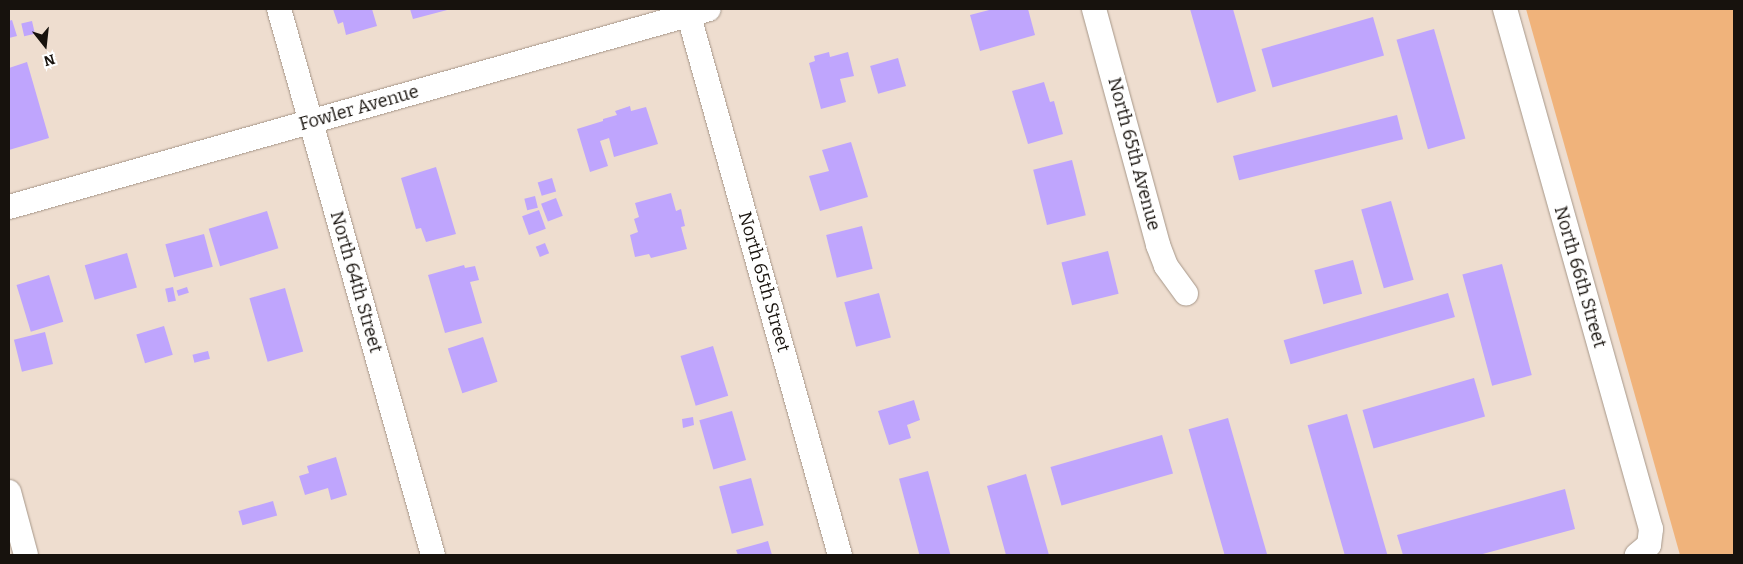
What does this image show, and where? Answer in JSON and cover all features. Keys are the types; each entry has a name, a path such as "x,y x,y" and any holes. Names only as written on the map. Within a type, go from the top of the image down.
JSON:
{"street":[{"name":"North 64th Street","path":"279,9 433,555"},
{"name":"North 65th Avenue","path":"1094,9 1158,245 1166,266 1186,294"},
{"name":"North 66th Street","path":"1505,9 1651,529 1643,550"},
{"name":"Fowler Avenue","path":"9,207 695,11"},
{"name":"North 65th Street","path":"695,11 840,555"},
{"path":"9,492 26,555"}],"shaded area":[{"path":"1526,9 1734,9 1734,555 1680,555"}],"building":[{"path":"333,9 372,9 377,26 346,35 343,22 338,24"},
{"path":"410,9 451,9 413,19"},
{"path":"993,9 1028,9 1035,35 980,51 970,15"},
{"path":"1190,9 1233,9 1256,91 1217,103"},
{"path":"1373,17 1384,55 1273,87 1261,49"},
{"path":"12,20 17,36 9,38 9,21"},
{"path":"32,21 35,34 24,36 21,23"},
{"path":"1434,29 1465,139 1428,149 1397,40"},
{"path":"829,52 830,57 848,52 854,76 840,79 846,102 821,109 809,63 815,61 814,56"},
{"path":"898,58 906,86 878,94 870,66"},
{"path":"27,62 49,138 9,150 9,68"},
{"path":"1044,82 1050,102 1054,101 1063,134 1028,144 1012,91"},
{"path":"630,106 631,111 646,107 658,144 614,157 609,138 600,141 608,166 590,172 577,129 617,115 615,111"},
{"path":"1397,115 1403,139 1239,180 1233,156"},
{"path":"851,142 868,197 820,211 809,176 829,171 822,150"},
{"path":"1072,160 1086,215 1047,225 1033,170"},
{"path":"436,167 456,234 426,242 421,228 416,229 401,178"},
{"path":"552,178 556,191 542,196 538,182"},
{"path":"671,193 676,211 681,209 685,226 681,227 687,249 651,258 649,254 635,257 630,235 638,232 634,219 639,217 635,203"},
{"path":"535,196 538,208 527,210 524,199"},
{"path":"556,198 563,216 548,221 541,204"},
{"path":"1391,201 1414,280 1384,288 1361,210"},
{"path":"539,210 546,229 529,235 522,216"},
{"path":"267,211 278,248 220,266 209,229"},
{"path":"862,226 873,269 837,278 826,235"},
{"path":"204,234 213,267 174,277 165,244"},
{"path":"545,243 549,253 540,257 536,247"},
{"path":"1108,251 1119,294 1072,305 1061,263"},
{"path":"127,253 137,288 95,300 85,265"},
{"path":"1353,260 1362,294 1323,304 1314,270"},
{"path":"1502,264 1532,375 1492,386 1462,275"},
{"path":"464,265 465,268 475,266 479,280 470,282 482,323 445,333 428,275"},
{"path":"49,275 63,322 31,332 16,285"},
{"path":"173,287 176,301 168,302 165,289"},
{"path":"187,287 189,293 178,296 177,290"},
{"path":"285,288 303,351 268,362 249,298"},
{"path":"879,293 891,337 856,347 844,302"},
{"path":"1448,293 1455,317 1291,364 1284,340"},
{"path":"164,326 173,355 145,363 136,334"},
{"path":"45,332 53,364 22,372 14,340"},
{"path":"483,337 498,382 462,393 448,348"},
{"path":"713,346 728,396 696,406 680,356"},
{"path":"208,351 210,359 194,363 192,355"},
{"path":"1474,378 1485,416 1374,448 1362,410"},
{"path":"914,400 920,420 907,425 911,438 889,445 878,411"},
{"path":"732,411 746,460 713,469 699,420"},
{"path":"1347,414 1387,555 1345,555 1308,425"},
{"path":"693,417 694,425 683,428 682,419"},
{"path":"1228,418 1267,554 1225,555 1189,429"},
{"path":"1162,435 1173,473 1062,505 1050,467"},
{"path":"336,457 347,495 331,500 328,488 305,495 299,476 309,473 307,466"},
{"path":"928,471 951,555 919,555 899,479"},
{"path":"1026,474 1049,555 1006,555 987,486"},
{"path":"751,478 764,525 732,534 719,487"},
{"path":"1565,489 1575,529 1479,555 1403,555 1397,535"},
{"path":"273,501 277,515 243,525 238,511"},
{"path":"768,541 772,555 738,555 736,550"}]}
